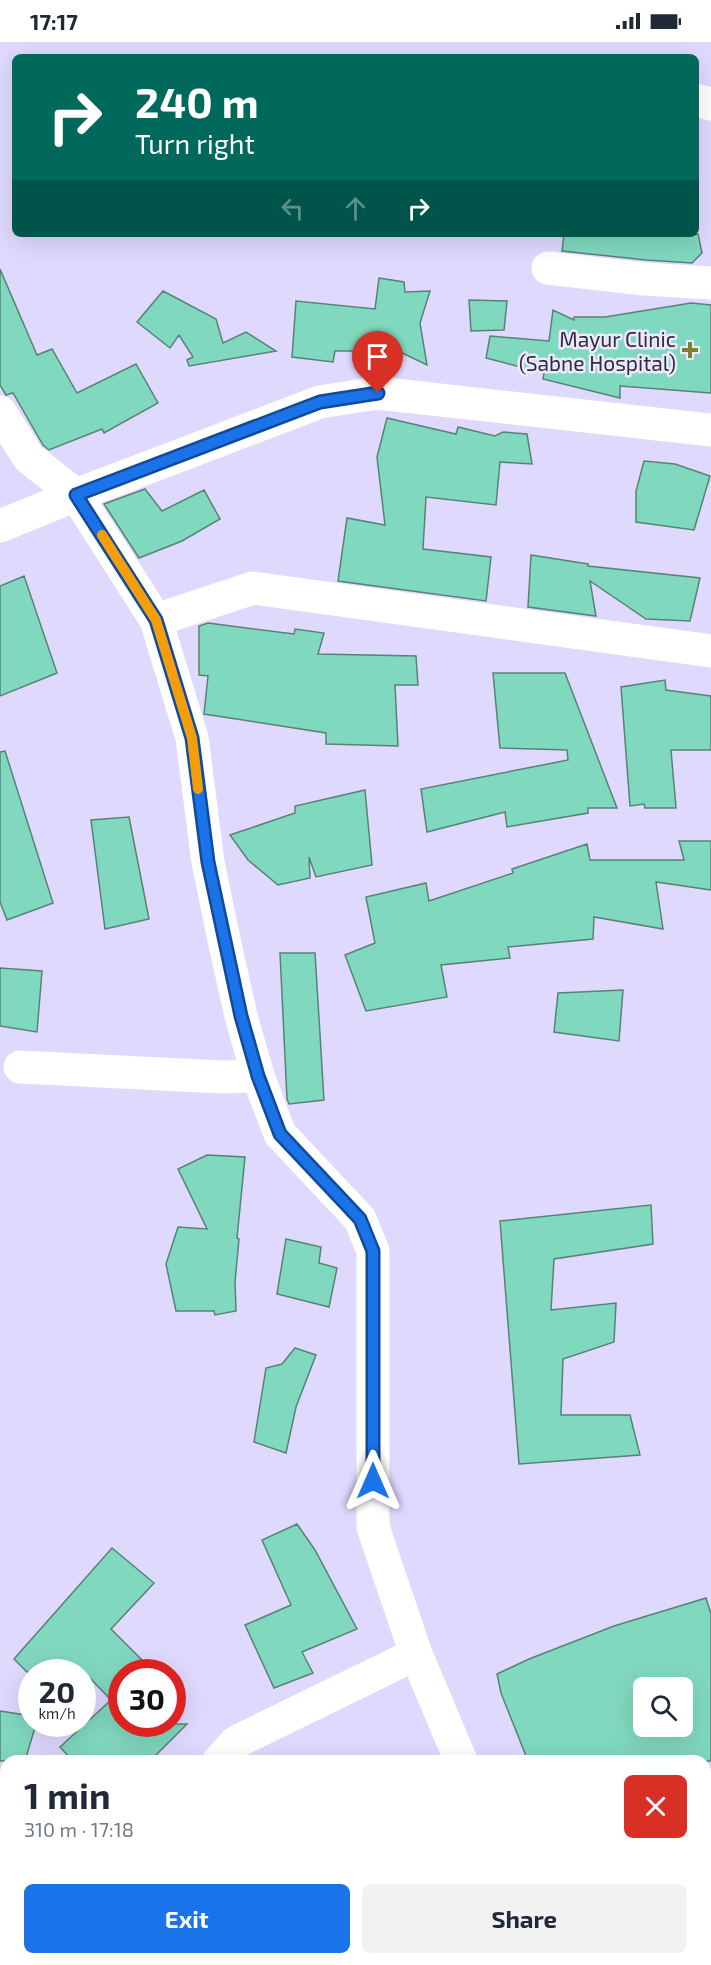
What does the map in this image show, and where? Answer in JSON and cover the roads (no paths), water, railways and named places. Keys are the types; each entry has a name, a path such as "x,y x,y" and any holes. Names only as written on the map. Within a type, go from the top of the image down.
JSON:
{"street":[{"path":"548,268 644,279 711,283"},
{"path":"0,526 320,402 378,393 711,430"},
{"path":"0,412 29,458 76,495 156,620 192,738 208,862 241,1016 258,1076 280,1134 360,1219 373,1251 373,1527 416,1654 458,1755"},
{"path":"156,620 253,588 711,651"},
{"path":"21,1066 222,1077 258,1076"},
{"path":"224,1755 236,1742 416,1654"}],"place":[{"name":"Mayur Clinic (Sabne Hospital)","path":"690,350"}]}
